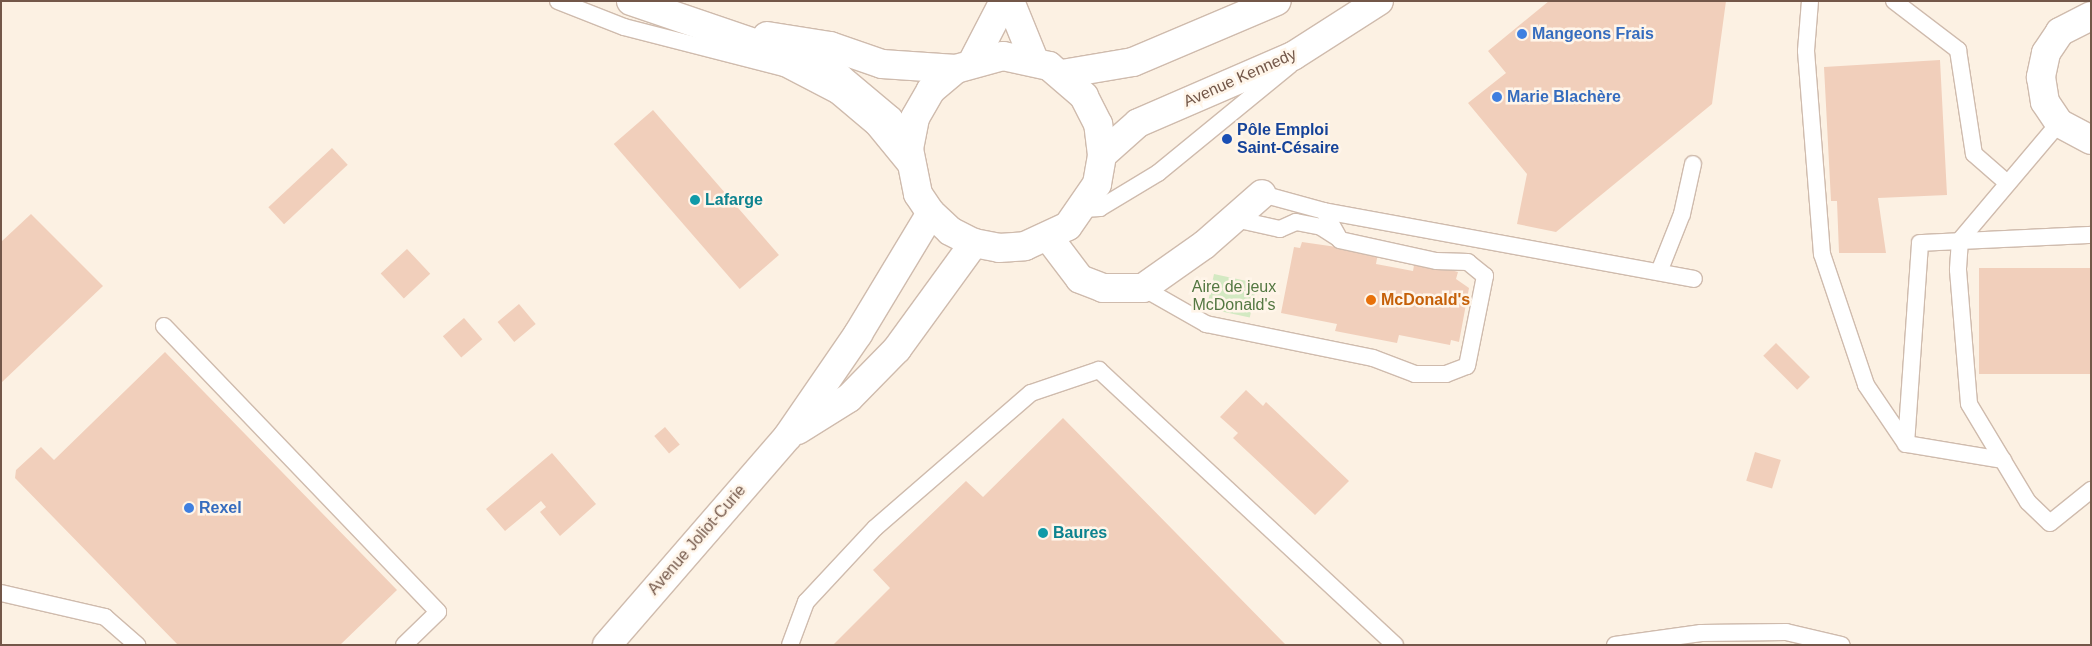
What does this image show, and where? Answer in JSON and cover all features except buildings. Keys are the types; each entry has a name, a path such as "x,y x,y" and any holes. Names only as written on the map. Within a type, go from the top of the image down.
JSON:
{"main road":[{"path":"631,1 721,34 782,52 839,78 889,120 910,161 931,213 950,231 974,243 999,248 1049,238 1083,209 1097,184 1102,155 1098,124 1084,96 1062,74 1034,60 1003,56 964,65 882,64 830,46 771,36 721,34"},
{"path":"910,161 915,118 931,90 964,65 1004,1"},
{"path":"1010,1 1034,60"},
{"path":"1062,74 1133,62 1277,1"},
{"name":"Avenue Kennedy","path":"1102,155 1138,123 1293,56 1379,1"},
{"path":"2091,16 2060,32 2046,53 2040,77 2045,102 2059,123 2091,140"},
{"path":"1049,238 1080,279 1103,288 1143,288 1234,219 1262,194"},
{"name":"Avenue Joliot-Curie","path":"607,645 788,436 858,334 931,213"},
{"name":"Avenue Joliot-Curie","path":"788,436 849,398 897,350 974,243"}],"lane":[{"path":"558,1 624,27 784,68 836,95 874,126 910,161"},
{"path":"1894,1 1958,50 1974,154 2006,182"},
{"path":"1812,2 1806,51 1822,254 1866,385 1906,444 2003,460"},
{"path":"1083,209 1100,208 1158,173 1322,38"},
{"path":"2059,123 2006,182 1960,240 1958,270 1969,404 2028,502 2050,523 2091,490"},
{"path":"1659,272 1682,214 1692,164"},
{"path":"1262,194 1324,210 1694,280"},
{"path":"1324,210 1340,240"},
{"path":"1143,288 1206,324 1374,358 1415,374 1446,374 1467,366 1485,276 1468,262 1436,261 1340,240 1312,225 1296,222 1280,229 1234,219"},
{"path":"1906,444 1920,243 2091,235"},
{"path":"164,326 438,612 404,645"},
{"path":"790,645 806,602 875,528 1032,393 1099,370 1395,645"},
{"path":"1,593 105,617 137,645"},
{"path":"1615,645 1701,633 1786,632 1842,645"}],"green space":[{"name":"Aire de jeux McDonald's","path":"1214,274 1257,283 1250,317 1207,308"}],"place":[{"name":"Mangeons Frais","path":"1522,34"},
{"name":"Marie Blachère","path":"1497,97"},
{"name":"Pôle Emploi Saint-Césaire","path":"1227,139"},
{"name":"Lafarge","path":"695,200"},
{"name":"McDonald's","path":"1371,300"},
{"name":"Rexel","path":"189,508"},
{"name":"Baures","path":"1043,533"}]}
